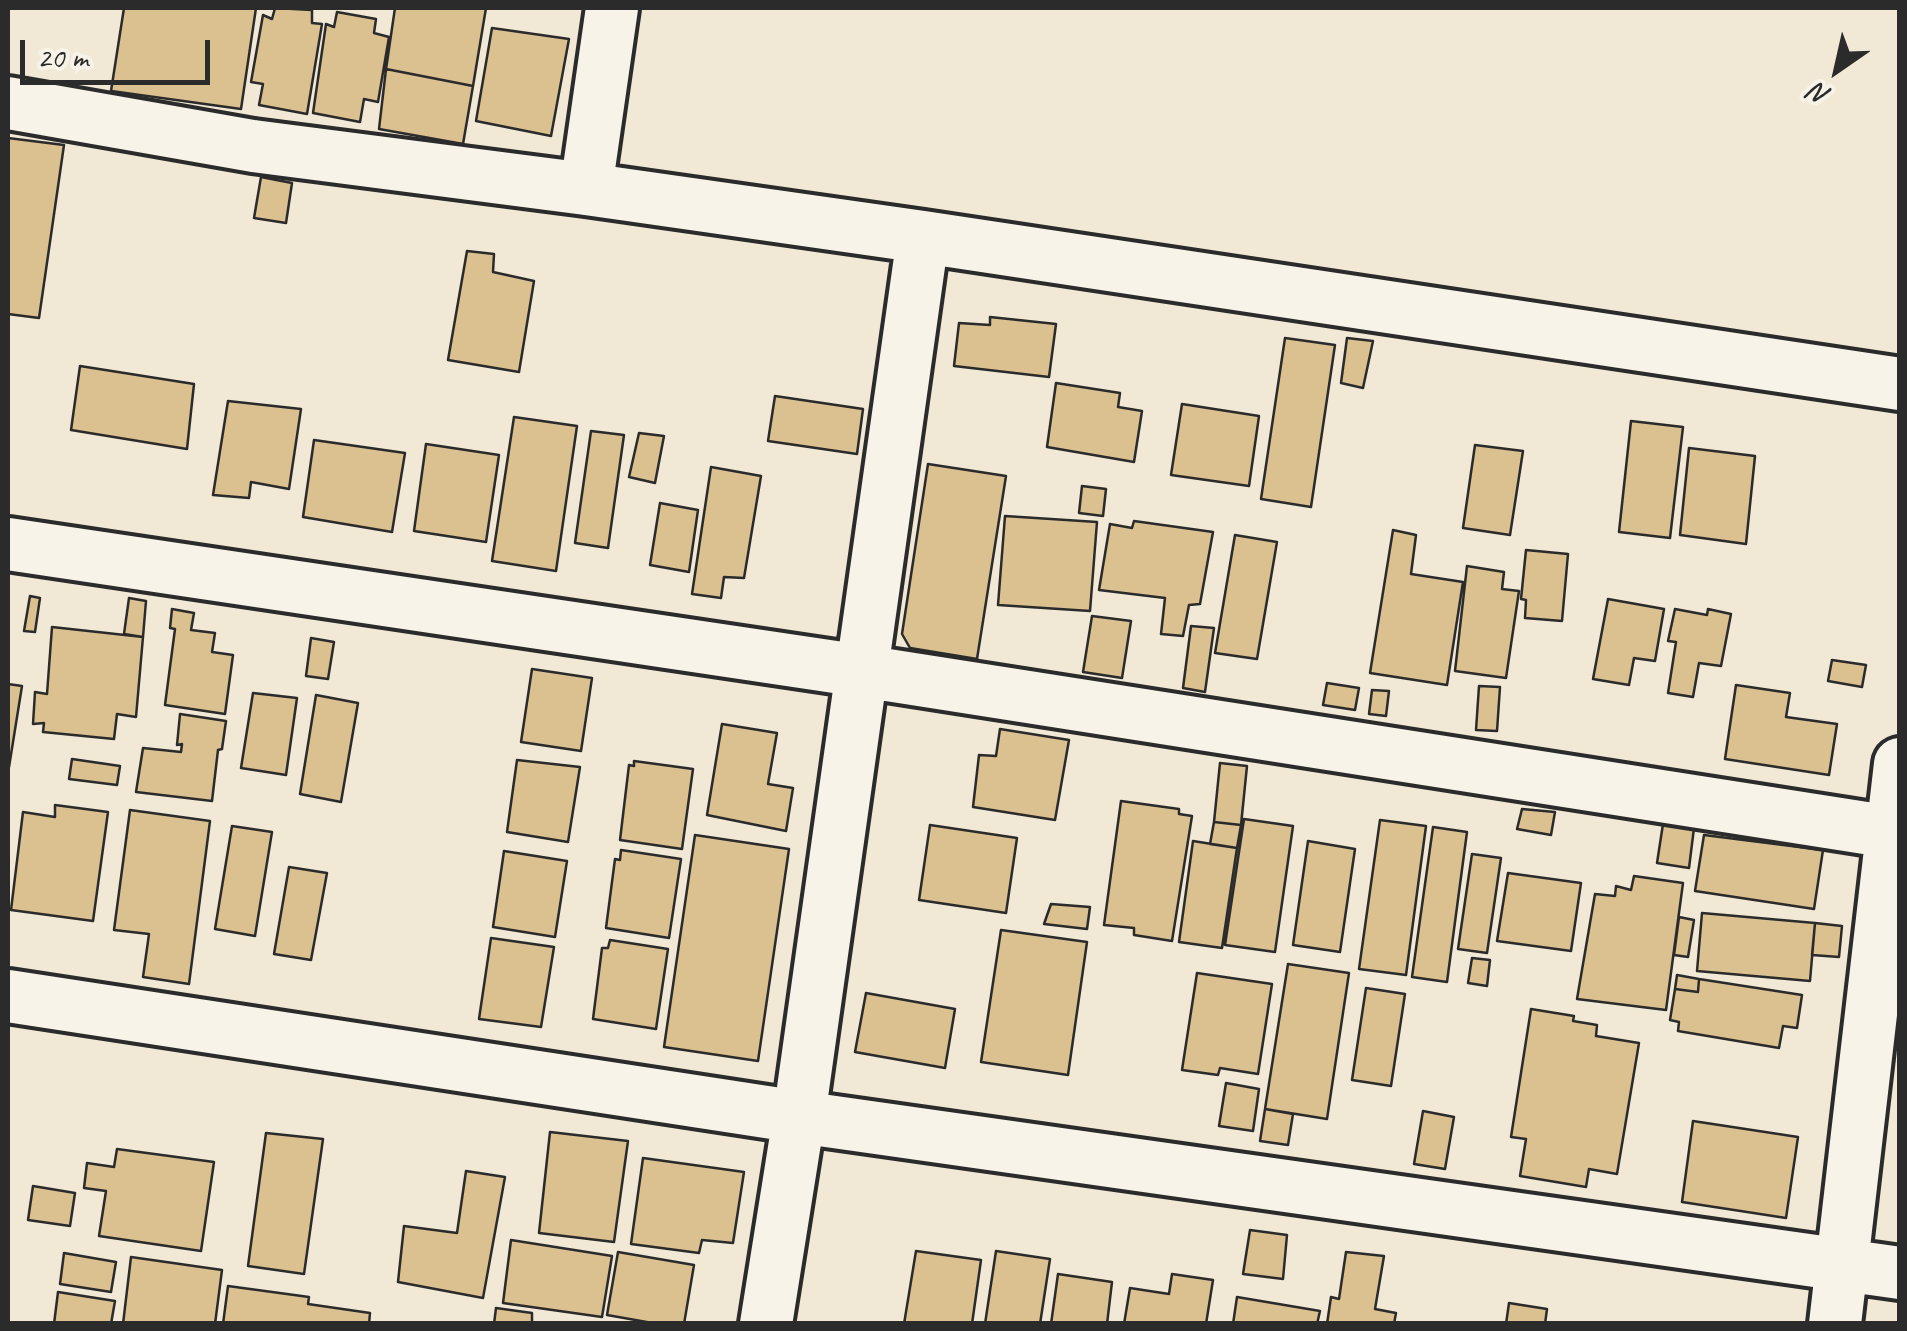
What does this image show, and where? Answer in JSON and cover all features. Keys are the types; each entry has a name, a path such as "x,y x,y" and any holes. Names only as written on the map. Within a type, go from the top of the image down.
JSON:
{"street":[{"path":"586,189 612,8"},
{"path":"8,103 253,146 923,237 1900,384"},
{"path":"766,1324 799,1117 923,237"},
{"path":"8,544 862,671 1891,832"},
{"path":"1835,1324 1900,764"},
{"path":"8,996 799,1117 1900,1273"}],"building":[{"path":"124,8 256,8 241,109 111,91"},
{"path":"275,8 312,10 312,23 322,24 307,114 259,105 263,84 251,82 263,15 272,19"},
{"path":"395,8 486,8 473,86 386,69"},
{"path":"337,12 376,19 374,33 389,37 378,102 364,99 360,122 313,113 326,24 334,27"},
{"path":"492,28 569,39 551,136 476,121"},
{"path":"386,69 473,86 463,144 379,129"},
{"path":"8,138 64,145 39,318 8,314"},
{"path":"261,177 292,183 286,223 254,218"},
{"path":"467,251 494,254 493,272 534,281 519,372 448,360"},
{"path":"990,317 1056,324 1049,377 954,366 959,323 990,325"},
{"path":"1285,338 1335,345 1311,507 1261,499"},
{"path":"1347,338 1373,341 1363,388 1341,383"},
{"path":"80,366 194,384 187,449 71,430"},
{"path":"1056,383 1120,393 1118,407 1142,411 1134,462 1047,447"},
{"path":"775,396 863,409 857,454 768,441"},
{"path":"228,401 301,409 289,489 251,482 249,498 213,495"},
{"path":"1182,404 1259,416 1249,486 1171,475"},
{"path":"514,417 577,426 556,571 492,561"},
{"path":"1631,421 1683,427 1670,538 1619,532"},
{"path":"591,431 624,435 608,548 575,543"},
{"path":"639,433 664,436 655,483 629,477"},
{"path":"314,440 405,453 392,532 303,517"},
{"path":"426,444 499,455 486,542 414,531"},
{"path":"1475,445 1523,451 1510,535 1463,528"},
{"path":"1689,448 1755,456 1746,544 1680,535"},
{"path":"928,464 1006,476 977,659 910,648 902,634"},
{"path":"711,467 761,476 744,578 724,577 721,598 692,594"},
{"path":"1082,486 1106,489 1103,516 1079,513"},
{"path":"660,503 698,510 689,572 650,565"},
{"path":"1005,516 1097,522 1090,611 998,605"},
{"path":"1134,521 1213,532 1200,604 1189,605 1183,636 1161,634 1165,598 1099,590 1110,524 1132,528"},
{"path":"1393,530 1416,535 1411,574 1463,582 1447,685 1370,673"},
{"path":"1235,535 1277,542 1257,659 1215,653"},
{"path":"1526,550 1568,554 1562,621 1525,618 1526,600 1521,599"},
{"path":"1467,566 1504,572 1502,589 1519,591 1506,678 1455,671"},
{"path":"30,596 40,598 35,632 24,631"},
{"path":"129,598 146,601 143,637 124,634"},
{"path":"1608,599 1664,609 1655,661 1634,658 1629,685 1593,679"},
{"path":"172,609 194,613 191,630 215,633 212,652 233,655 225,714 165,705 175,629 170,628"},
{"path":"1675,609 1707,615 1708,609 1731,614 1721,666 1699,663 1693,697 1668,693 1676,642 1668,641"},
{"path":"1092,616 1131,621 1122,678 1083,672"},
{"path":"1191,626 1214,628 1205,692 1183,688"},
{"path":"52,627 143,637 136,717 117,714 114,739 43,732 44,723 33,724 35,692 47,694"},
{"path":"311,638 334,642 328,679 306,676"},
{"path":"1832,660 1866,665 1862,687 1828,681"},
{"path":"532,669 592,678 581,751 521,742"},
{"path":"1327,683 1359,688 1355,710 1323,705"},
{"path":"8,684 22,686 9,767 8,767"},
{"path":"1736,685 1790,693 1786,717 1837,724 1829,775 1725,759"},
{"path":"1479,686 1500,687 1497,731 1476,730"},
{"path":"1372,690 1389,691 1386,716 1369,714"},
{"path":"253,693 297,698 286,775 241,768"},
{"path":"316,695 358,703 341,802 300,794"},
{"path":"180,714 226,721 212,801 136,792 143,748 181,752 182,744 177,745"},
{"path":"722,724 777,733 768,784 793,788 786,831 707,815"},
{"path":"1000,729 1069,740 1055,820 973,807 979,755 996,756"},
{"path":"72,759 120,766 117,785 69,779"},
{"path":"517,760 580,767 568,842 507,832"},
{"path":"634,761 693,769 682,849 620,840 629,765 634,766"},
{"path":"1220,763 1247,766 1241,825 1214,822"},
{"path":"1121,801 1179,809 1179,814 1192,816 1172,941 1134,935 1134,928 1104,925"},
{"path":"55,805 108,812 93,921 11,910 23,812 55,817"},
{"path":"1522,809 1555,812 1551,835 1517,829"},
{"path":"130,810 210,821 189,984 143,977 149,934 114,930"},
{"path":"1244,819 1293,826 1275,952 1225,945"},
{"path":"1380,820 1426,826 1406,975 1359,969"},
{"path":"1214,822 1241,825 1237,848 1210,844"},
{"path":"1663,824 1694,828 1689,868 1657,863"},
{"path":"930,825 1017,838 1006,913 919,900"},
{"path":"232,826 272,832 255,936 215,929"},
{"path":"1433,827 1467,832 1447,982 1412,977"},
{"path":"695,835 789,849 758,1061 664,1047"},
{"path":"1704,835 1823,850 1814,909 1695,891"},
{"path":"1193,841 1237,848 1222,948 1179,942"},
{"path":"1308,841 1355,849 1340,952 1293,945"},
{"path":"621,850 681,859 669,938 606,928 615,859 620,860"},
{"path":"504,851 567,861 555,937 493,927"},
{"path":"1472,854 1501,858 1487,953 1458,949"},
{"path":"289,867 327,873 311,960 274,954"},
{"path":"1508,873 1581,883 1571,951 1497,941"},
{"path":"1634,876 1683,883 1666,1010 1577,999 1595,894 1615,896 1616,886 1631,890"},
{"path":"1051,904 1090,907 1087,929 1044,924"},
{"path":"1702,913 1815,923 1810,981 1697,971"},
{"path":"1679,917 1694,920 1688,957 1674,955"},
{"path":"1815,923 1842,926 1839,957 1812,955"},
{"path":"1001,930 1087,942 1068,1075 981,1062"},
{"path":"491,938 554,947 541,1027 479,1019"},
{"path":"610,940 668,949 656,1029 593,1019 602,948 608,948"},
{"path":"1472,958 1490,960 1487,986 1468,983"},
{"path":"1288,964 1349,973 1327,1119 1265,1109"},
{"path":"1197,973 1272,984 1258,1074 1220,1068 1218,1075 1182,1070"},
{"path":"1677,975 1699,979 1698,992 1675,989"},
{"path":"1699,979 1802,995 1797,1028 1783,1026 1779,1048 1678,1031 1679,1022 1670,1020 1675,989 1698,992"},
{"path":"1366,988 1405,994 1391,1086 1352,1080"},
{"path":"866,993 955,1009 945,1068 855,1052"},
{"path":"1531,1009 1574,1016 1573,1021 1597,1025 1596,1036 1639,1043 1617,1174 1589,1169 1586,1187 1520,1176 1526,1139 1511,1137"},
{"path":"1226,1083 1259,1089 1253,1131 1219,1126"},
{"path":"1265,1109 1293,1114 1288,1145 1260,1141"},
{"path":"1423,1111 1454,1117 1445,1169 1414,1164"},
{"path":"1693,1121 1798,1137 1786,1218 1682,1202"},
{"path":"550,1132 628,1141 614,1242 539,1233"},
{"path":"266,1133 323,1139 304,1274 248,1266"},
{"path":"117,1149 214,1162 201,1251 99,1236 106,1191 84,1188 87,1163 114,1167"},
{"path":"643,1158 744,1172 733,1243 702,1240 699,1253 631,1244"},
{"path":"466,1171 505,1177 483,1298 398,1282 404,1226 457,1233"},
{"path":"33,1186 75,1193 70,1226 28,1220"},
{"path":"1250,1230 1287,1235 1283,1279 1243,1274"},
{"path":"511,1240 612,1256 602,1317 503,1303"},
{"path":"916,1251 981,1260 972,1324 904,1324"},
{"path":"996,1251 1050,1259 1040,1324 985,1324"},
{"path":"618,1252 694,1265 684,1324 658,1324 607,1315"},
{"path":"1346,1252 1384,1256 1375,1309 1396,1313 1394,1324 1327,1324 1331,1297 1339,1299"},
{"path":"64,1253 116,1262 111,1292 60,1284"},
{"path":"131,1257 222,1270 215,1324 123,1324"},
{"path":"1058,1274 1112,1282 1107,1324 1051,1324"},
{"path":"1172,1274 1213,1280 1206,1324 1124,1324 1130,1288 1169,1294"},
{"path":"228,1286 309,1297 308,1304 370,1313 369,1324 223,1324"},
{"path":"58,1292 115,1301 111,1324 54,1324"},
{"path":"1237,1297 1320,1311 1317,1324 1233,1324"},
{"path":"1509,1303 1547,1309 1545,1324 1506,1324"},
{"path":"496,1308 532,1313 532,1324 494,1324"}]}
